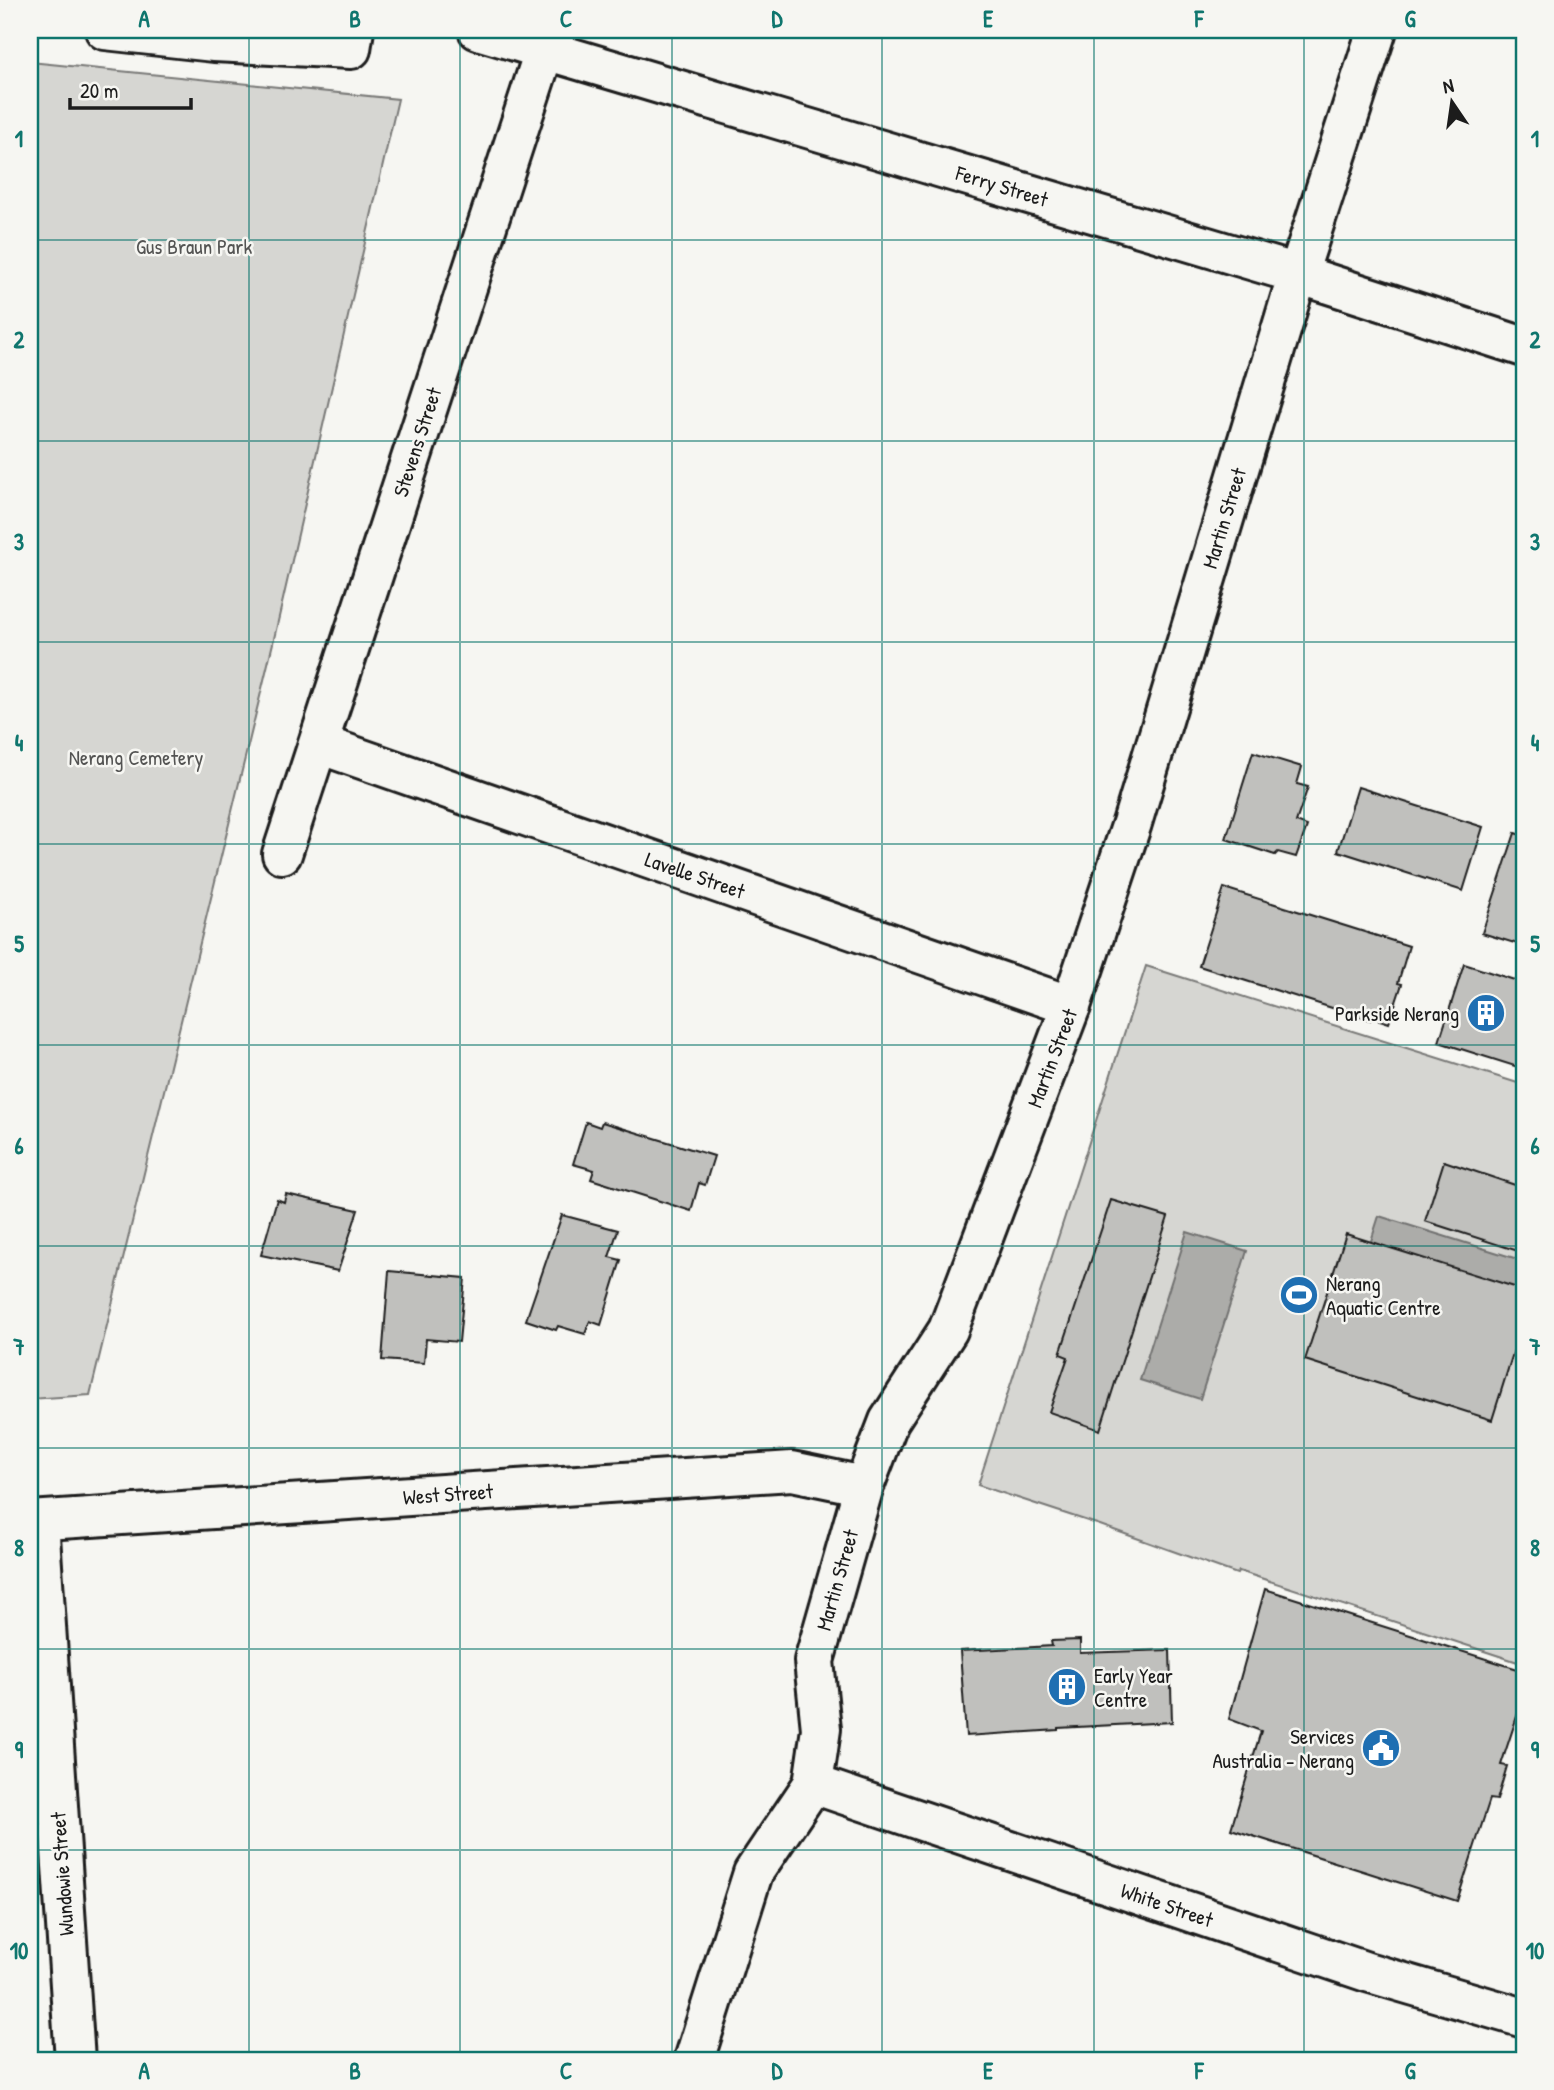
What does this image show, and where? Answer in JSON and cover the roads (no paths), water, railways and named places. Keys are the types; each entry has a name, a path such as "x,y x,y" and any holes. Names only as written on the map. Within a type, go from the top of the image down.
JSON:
{"street":[{"path":"105,30 214,42 351,49 354,30"},
{"name":"Ferry Street","path":"478,30 547,40 1524,346"},
{"name":"Martin Street","path":"694,2060 753,1873 813,1784 821,1729 814,1661 864,1486 889,1421 948,1330 1071,1006 1132,823 1298,274 1377,30"},
{"name":"Stevens Street","path":"282,854 547,40"},
{"name":"Lavelle Street","path":"319,744 1071,1006"},
{"name":"West Street","path":"34,1521 792,1471 864,1486"},
{"name":"Wundowie Street","path":"34,1521 75,2060"},
{"name":"White Street","path":"813,1784 1367,1972 1524,2018"}],"place":[{"name":"Parkside Nerang","path":"1486,1013"},
{"name":"Nerang Aquatic Centre","path":"1299,1295"},
{"name":"Early Year Centre","path":"1067,1687"},
{"name":"Services Australia - Nerang","path":"1381,1748"}],"park label":[{"name":"Gus Braun Park","path":"194,246"},
{"name":"Nerang Cemetery","path":"136,757"}]}
